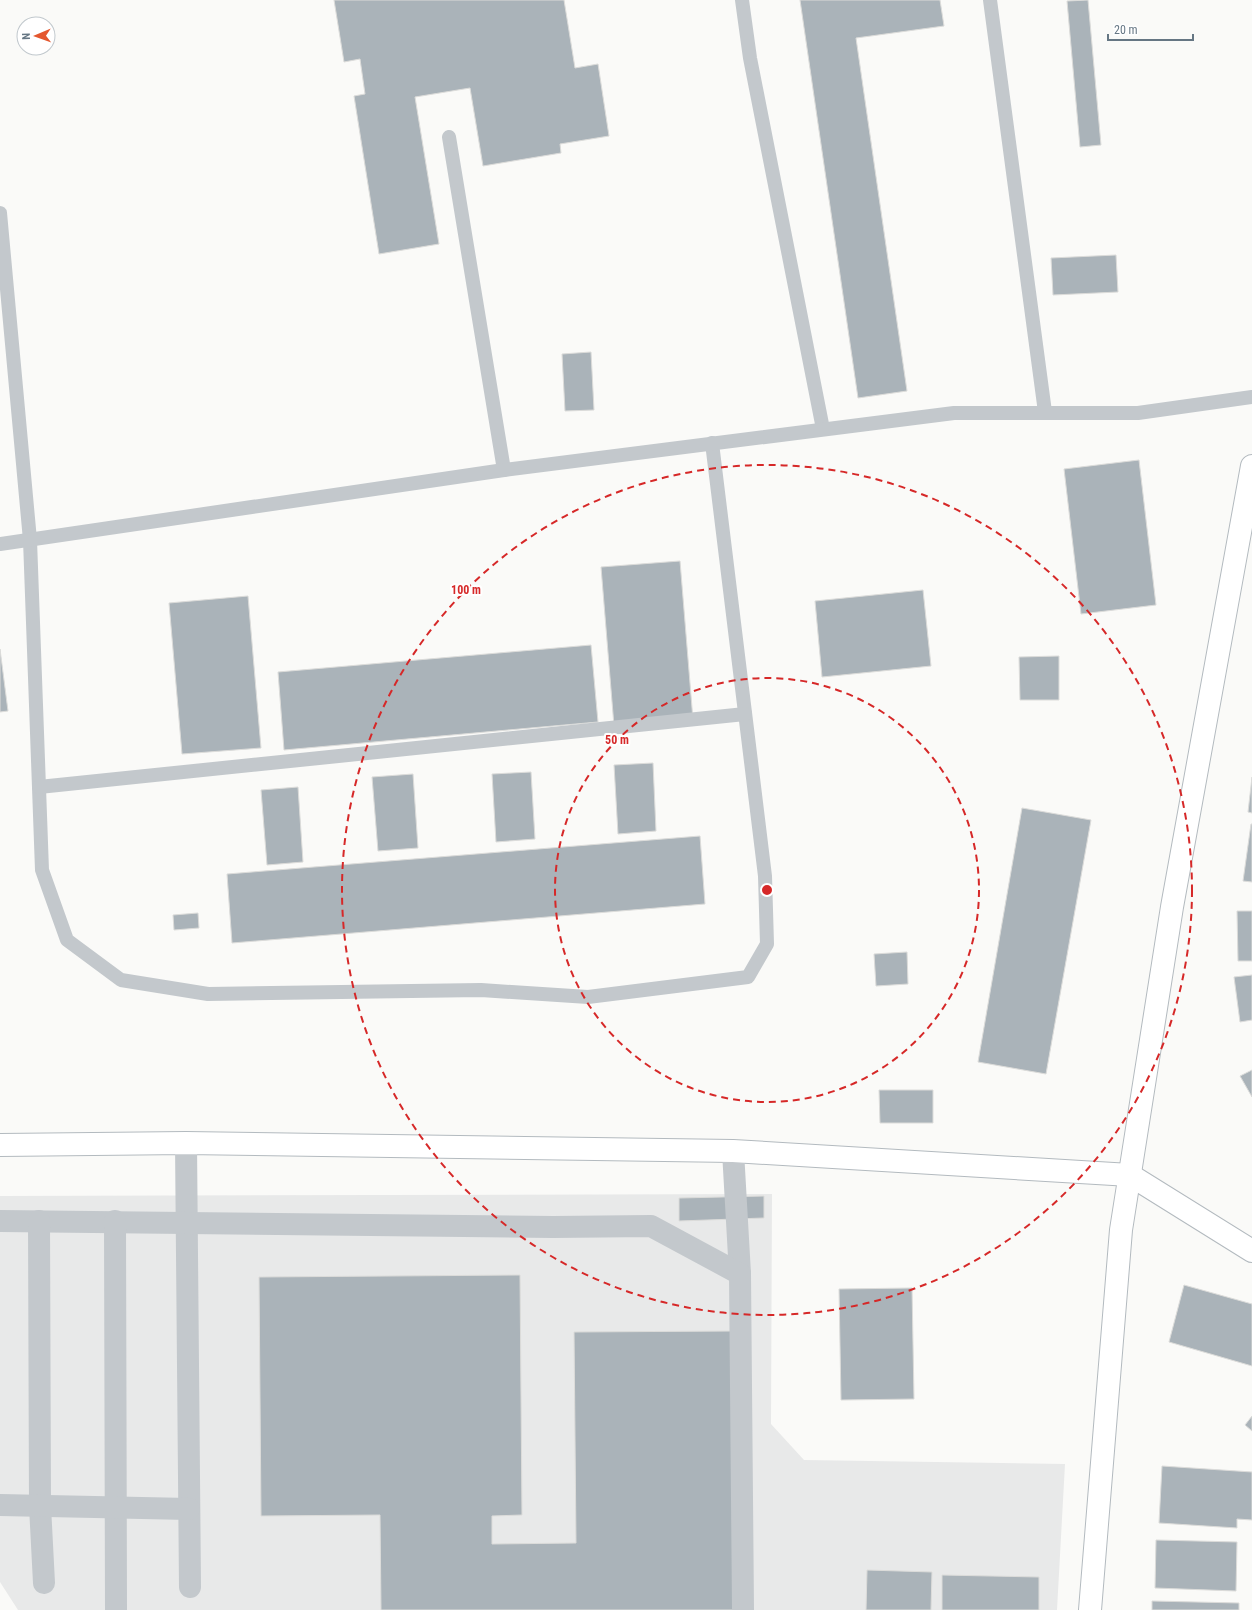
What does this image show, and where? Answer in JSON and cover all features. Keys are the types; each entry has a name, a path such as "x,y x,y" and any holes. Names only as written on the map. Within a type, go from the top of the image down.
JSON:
{"main road":[{"path":"1090,1610 1121,1230 1172,907 1252,466"},
{"path":"0,1145 186,1143 733,1151 1130,1175 1252,1251"}],"street":[{"path":"186,1143 190,1587"},
{"path":"733,1151 740,1274 743,1610"},
{"path":"0,1221 114,1221 553,1227 651,1226 740,1274"},
{"path":"38,1221 40,1506 44,1583"},
{"path":"114,1221 116,1610"},
{"path":"0,1505 189,1509"}],"lane":[{"path":"742,0 750,58 823,429"},
{"path":"990,0 1045,412"},
{"path":"449,137 504,470"},
{"path":"0,213 30,540 42,870 67,940 121,980 208,994 481,990 588,997 748,977 768,944 765,876 712,443"},
{"path":"0,544 504,470 954,413 1138,412 1252,398"},
{"path":"39,786 745,714"}],"shaded area":[{"path":"772,1194 771,1424 804,1460 1065,1464 1057,1610 18,1610 0,1582 0,1196"}],"building":[{"path":"334,0 564,0 575,68 598,64 609,136 560,144 561,153 483,166 470,88 415,97 439,244 379,254 354,96 365,94 360,59 344,62"},
{"path":"800,0 940,0 944,26 856,38 907,391 858,398"},
{"path":"1088,0 1101,145 1080,147 1067,1"},
{"path":"1116,255 1118,292 1053,295 1051,258"},
{"path":"591,352 594,410 565,411 562,354"},
{"path":"1139,460 1156,605 1081,614 1064,469"},
{"path":"680,561 693,720 614,726 601,567"},
{"path":"923,590 931,666 822,677 815,601"},
{"path":"248,596 261,748 182,754 169,603"},
{"path":"591,645 598,722 284,750 278,672"},
{"path":"0,649 8,711 0,712"},
{"path":"1059,656 1059,700 1020,700 1019,657"},
{"path":"653,763 656,831 618,834 614,765"},
{"path":"531,772 535,839 496,842 492,774"},
{"path":"413,774 418,848 378,851 372,777"},
{"path":"1252,777 1252,813 1248,812"},
{"path":"298,787 303,862 267,865 261,790"},
{"path":"1022,808 1091,820 1046,1074 978,1062"},
{"path":"1252,824 1252,882 1243,881"},
{"path":"700,836 705,904 232,943 227,874"},
{"path":"1237,911 1252,911 1252,961 1238,961"},
{"path":"198,913 199,928 174,930 173,915"},
{"path":"907,952 908,984 876,986 874,954"},
{"path":"1252,975 1252,1020 1240,1022 1234,977"},
{"path":"1252,1070 1252,1097 1240,1076"},
{"path":"879,1090 933,1090 933,1123 880,1123"},
{"path":"764,1196 764,1218 679,1221 679,1198"},
{"path":"520,1275 522,1515 492,1516 492,1544 576,1543 574,1332 734,1331 735,1610 381,1610 380,1515 261,1516 259,1277"},
{"path":"1184,1285 1252,1304 1252,1366 1169,1342"},
{"path":"912,1288 914,1399 841,1400 839,1289"},
{"path":"1252,1416 1252,1431 1245,1425"},
{"path":"1162,1466 1252,1472 1252,1520 1237,1519 1237,1528 1159,1523"},
{"path":"1156,1540 1237,1542 1236,1591 1155,1588"},
{"path":"867,1570 932,1572 931,1610 866,1610"},
{"path":"942,1575 1039,1577 1039,1610 942,1610"},
{"path":"1152,1601 1239,1603 1239,1610 1152,1610"}]}
